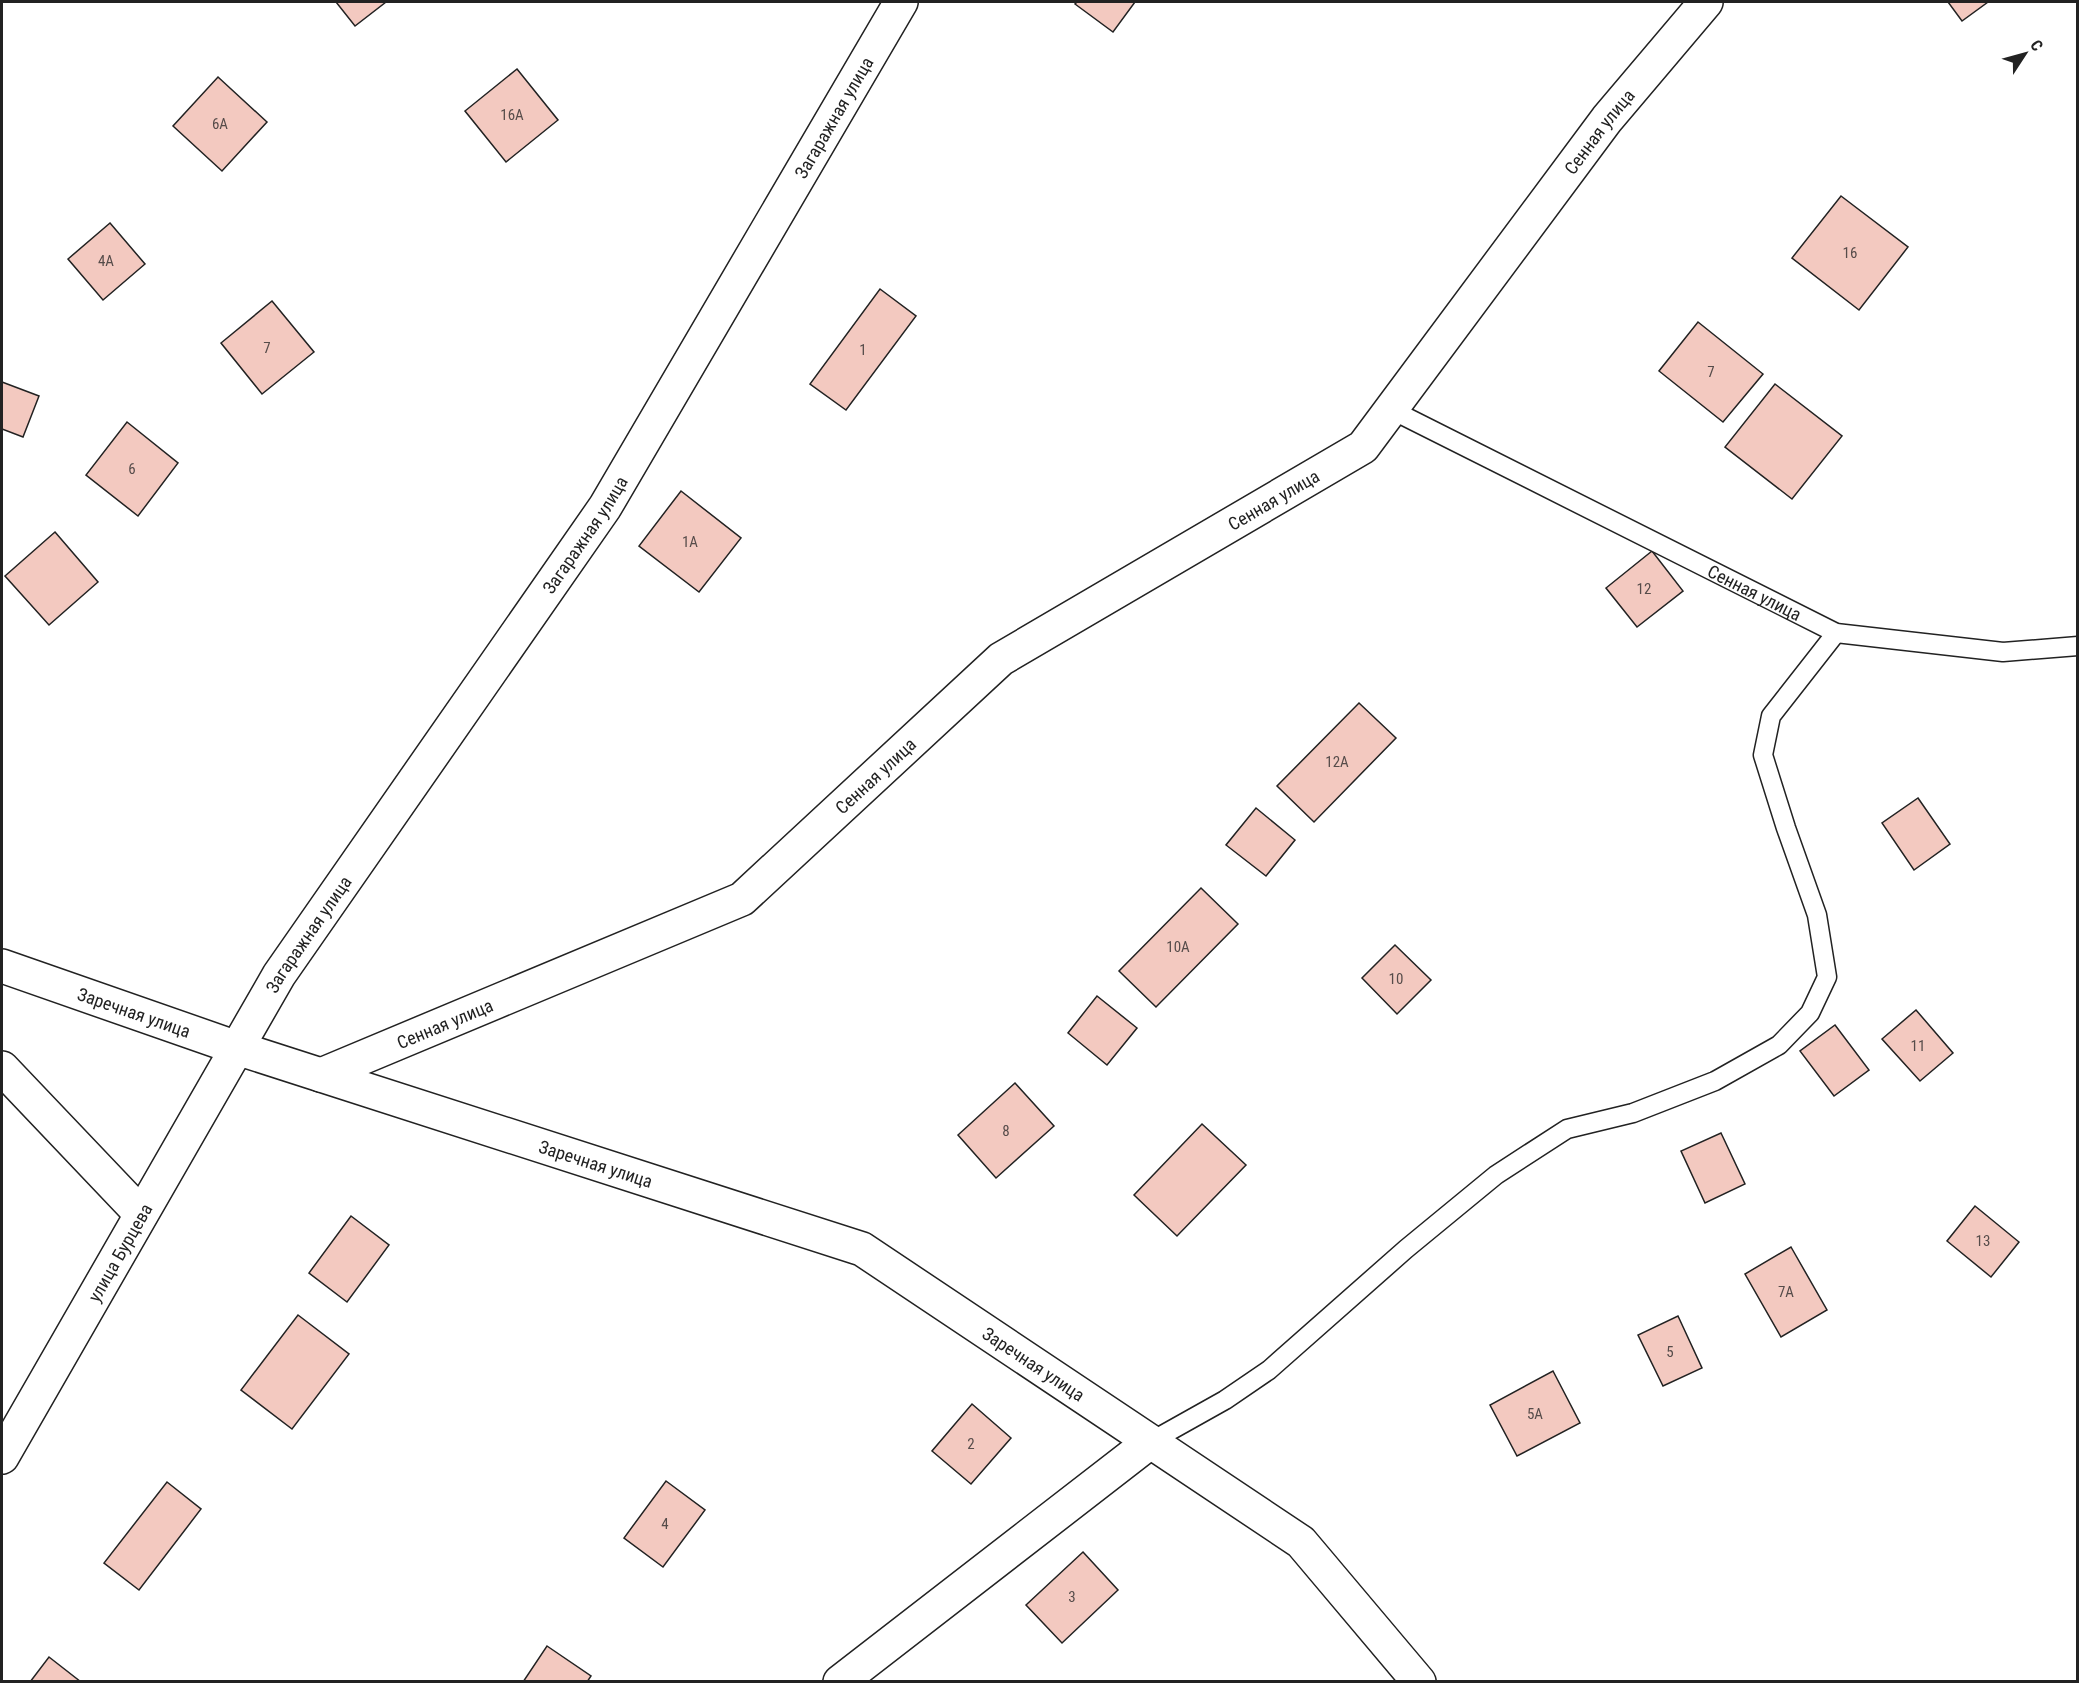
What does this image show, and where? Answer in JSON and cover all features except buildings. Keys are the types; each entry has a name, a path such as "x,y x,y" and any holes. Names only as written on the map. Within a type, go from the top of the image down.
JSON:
{"street":[{"name":"Загаражная улица","path":"237,1048 279,975 605,507 902,2"},
{"name":"Сенная улица","path":"321,1075 742,899 1001,659 1363,447 1606,119 1706,2"},
{"name":"Заречная улица","path":"2,966 237,1048 862,1249 1301,1542 1419,1682"},
{"name":"улица Бурцева","path":"2,1456 237,1048"},
{"path":"2,1068 141,1214"},
{"path":"840,1682 1150,1442"}],"lane":[{"name":"Сенная улица","path":"1392,410 1836,633 2003,652 2078,646"},
{"path":"1150,1442 1225,1400 1269,1370 1406,1249 1496,1175 1567,1129 1634,1113 1715,1081 1779,1045 1810,1013 1827,977 1817,915 1763,755 1771,716 1836,633"}]}
